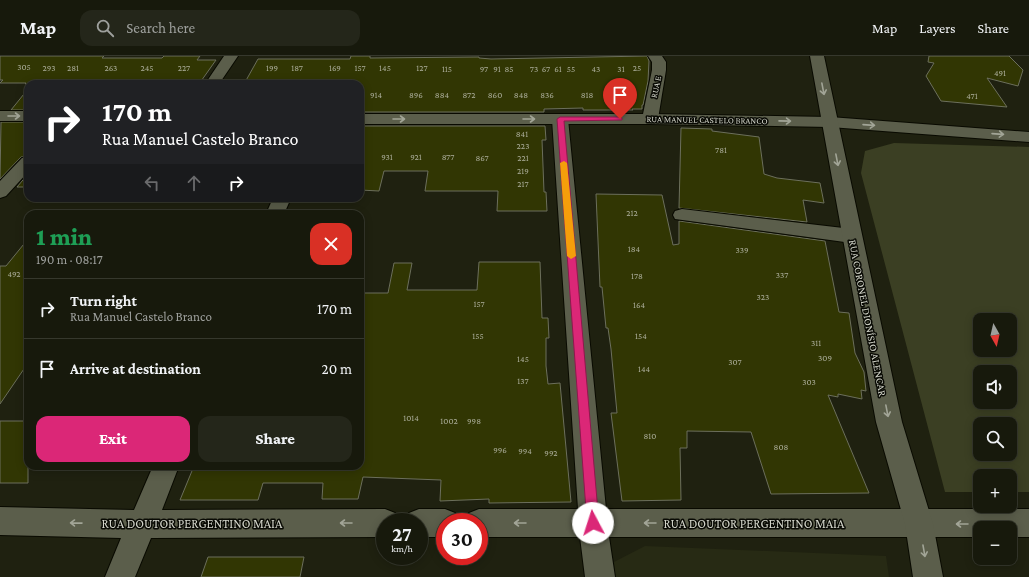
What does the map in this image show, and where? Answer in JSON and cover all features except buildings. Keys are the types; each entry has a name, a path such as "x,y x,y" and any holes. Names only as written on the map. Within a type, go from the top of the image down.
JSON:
{"street":[{"path":"215,80 231,56"},
{"name":"RUA E","path":"650,119 659,75 658,62 655,56"},
{"name":"RUA CORONEL DIONÍSIO ALENCAR","path":"817,56 889,422 919,524 928,577"},
{"path":"0,116 24,116"},
{"name":"RUA MANUEL CASTELO BRANCO","path":"364,119 650,119 830,122 1029,137"},
{"path":"560,119 593,523 600,577"},
{"path":"0,192 24,166"},
{"path":"682,215 852,236"},
{"path":"120,577 164,470"},
{"name":"RUA DOUTOR PERGENTINO MAIA","path":"0,521 141,524 376,523"},
{"name":"RUA DOUTOR PERGENTINO MAIA","path":"488,523 1029,523"}],"shaded area":[{"path":"894,143 1029,147 1029,492 1017,492 1017,469 973,469 973,492 945,492 861,173 865,151"},
{"path":"645,546 886,556 889,577 615,577 614,562"}],"slow traffic":[{"path":"564,163 571,256"}],"route":[{"path":"593,523 560,119 620,119"}]}
